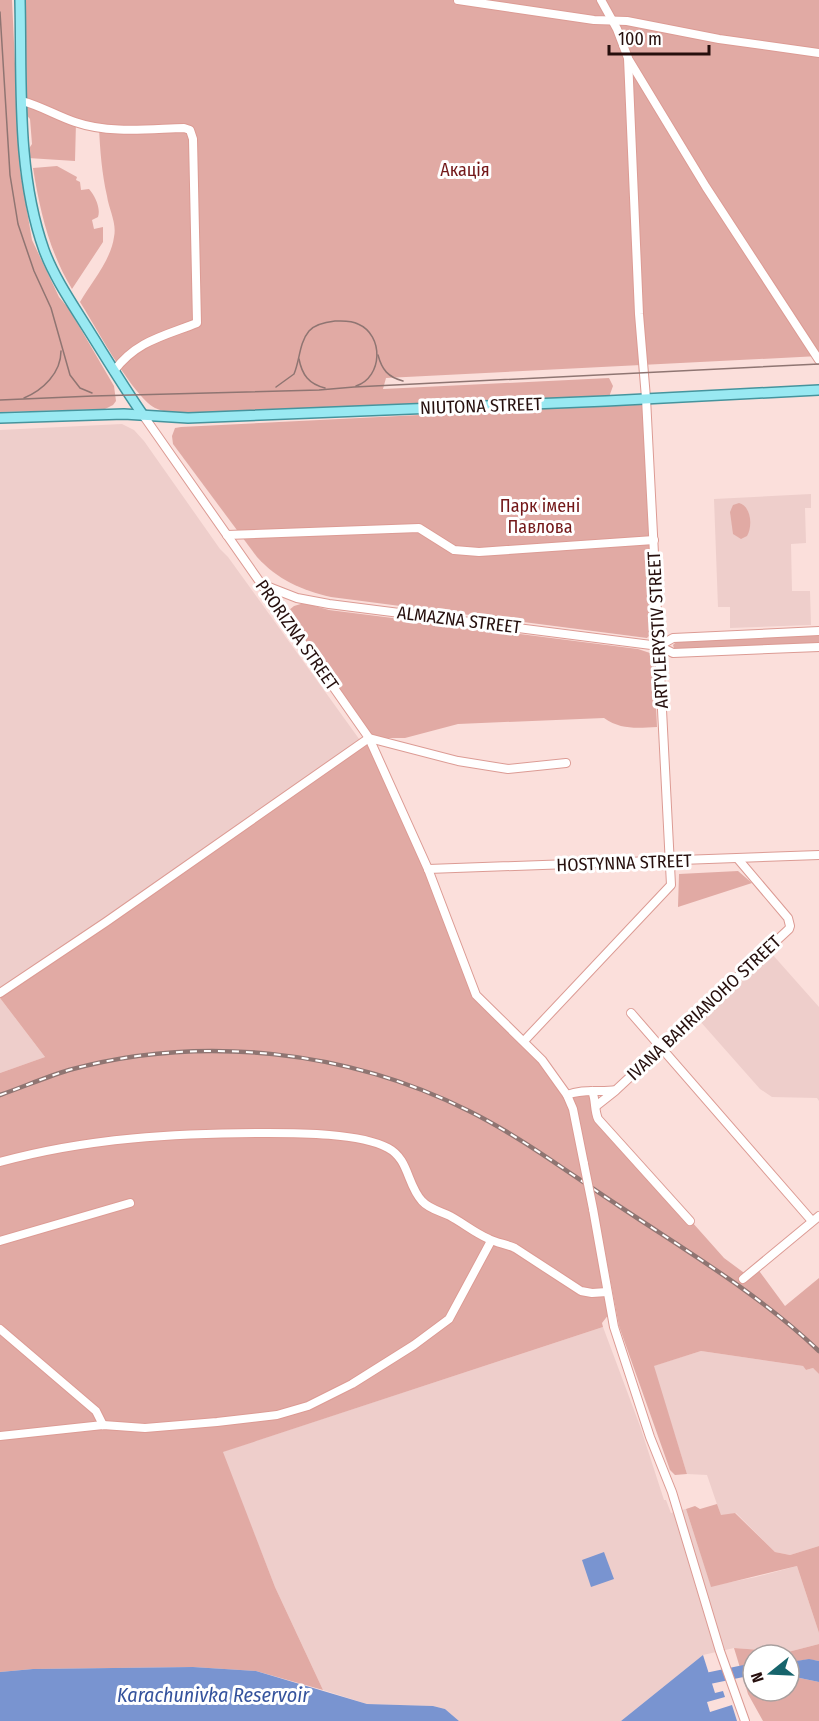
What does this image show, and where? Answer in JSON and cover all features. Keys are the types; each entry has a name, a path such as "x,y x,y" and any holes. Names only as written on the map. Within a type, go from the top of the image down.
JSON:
{"main road":[{"name":"PRORIZNA STREET","path":"20,0 26,172 35,218 45,251 64,291 143,415"},
{"name":"NIUTONA STREET","path":"0,417 143,415 199,417 819,390"}],"street":[{"path":"458,0 594,20 627,21 712,38 819,53"},
{"path":"601,0 628,58 710,192 819,360"},
{"name":"ARTYLERYSTIV STREET","path":"524,1041 671,885 646,398 638,303 628,58"},
{"path":"22,101 76,122 113,130 183,128 190,130 193,139 197,323 137,348 124,357 114,371"},
{"name":"PRORIZNA STREET","path":"143,415 369,738 428,869 476,995 542,1060 567,1095 576,1119 614,1327 650,1437 672,1492 720,1652 745,1721"},
{"path":"227,535 419,528 454,550 479,552 654,540"},
{"name":"ALMAZNA STREET","path":"261,584 297,598 330,604 659,646 673,653 819,647"},
{"name":"ALMAZNA STREET","path":"659,646 673,638 819,631"},
{"path":"0,993 106,922 369,738 458,760 508,769 566,763"},
{"name":"HOSTYNNA STREET","path":"428,869 819,855"},
{"name":"IVANA BAHRIANOHO STREET","path":"567,1095 584,1090 616,1090 789,929 788,918 738,859"},
{"path":"631,1013 816,1219 743,1279"},
{"path":"596,1106 616,1090"},
{"path":"592,1091 596,1098 595,1113 598,1119 690,1221"},
{"path":"0,1162 105,1141 162,1135 310,1132 362,1140 389,1148 399,1157 422,1202 491,1240 514,1248 581,1291 607,1292"},
{"path":"0,1240 130,1203"},
{"path":"0,1436 103,1425 145,1428 277,1415 308,1406 352,1384 414,1345 449,1318 491,1240"},
{"path":"0,1329 96,1411 103,1425"}],"shaded area":[{"path":"122,424 134,430 144,441 362,743 0,990 0,430"},
{"path":"811,494 811,508 805,508 806,543 791,544 792,591 810,591 811,625 730,628 730,607 718,607 714,499"},
{"path":"772,954 819,1007 819,1101 817,1098 772,1097 760,1089 699,1020"},
{"path":"0,998 45,1057 0,1073"},
{"path":"603,1327 640,1426 664,1500 671,1513 686,1509 711,1586 797,1566 819,1633 819,1644 801,1649 801,1643 741,1643 741,1649 703,1655 621,1721 459,1721 445,1709 433,1706 367,1704 323,1690 275,1587 222,1452"},
{"path":"701,1351 803,1366 806,1370 813,1368 819,1374 819,1546 790,1555 775,1552 736,1513 721,1516 707,1475 687,1474 653,1366"}],"green space":[{"path":"0,0 12,0 20,170 32,240 59,297 69,309 114,386 116,401 105,409 0,412"},
{"name":"Акація","path":"20,0 819,0 819,356 386,378 383,389 609,378 613,386 609,397 196,413 170,412 155,408 146,401 125,375 80,302 105,263 115,232 104,179 99,127 76,122 75,161 28,158 28,150 32,144 30,119 22,110"},
{"path":"57,166 77,177 76,180 80,182 81,190 89,189 99,210 98,217 92,220 94,229 103,227 103,242 72,289 57,260 46,230 33,168"},
{"name":"Парк імені Павлова","path":"642,404 654,630 647,638 331,597 300,587 273,572 257,557 173,444 172,436 175,428 181,427"},
{"path":"739,503 746,508 750,522 747,536 741,539 733,534 730,512 733,505"},
{"path":"304,603 329,610 638,649 650,653 654,663 657,727 636,728 617,725 604,718 458,724 405,738 370,738 476,995 524,1041 567,1095 592,1091 595,1113 724,1258 747,1275 757,1268 785,1306 819,1278 819,1374 813,1368 806,1370 803,1366 701,1351 654,1366 687,1474 675,1475 670,1470 619,1326 597,1209 587,1202 609,1314 602,1323 603,1327 223,1452 275,1587 323,1690 256,1671 193,1667 33,1669 0,1672 0,1073 45,1057 0,998 0,990 369,738 283,615 294,606"},
{"path":"819,634 819,643 678,650 673,645 676,642"},
{"path":"738,871 752,883 678,907 679,874"},
{"path":"717,1504 721,1515 735,1513 775,1552 790,1555 819,1546 819,1633 797,1566 711,1587 686,1509 695,1506 700,1509"},
{"path":"819,1644 819,1661 801,1661 801,1649"},
{"path":"734,1648 741,1649 741,1671"},
{"path":"801,1678 819,1682 819,1721 763,1721 753,1703 801,1703"}],"water":[{"path":"604,1552 614,1579 591,1587 582,1560"},
{"path":"703,1655 715,1693 723,1691 725,1697 707,1702 710,1712 732,1705 737,1721 621,1721"},
{"path":"801,1660 819,1661 819,1682 801,1678"},
{"name":"Karachunivka Reservoir","path":"193,1667 256,1671 367,1704 433,1706 445,1709 459,1721 0,1721 0,1672 33,1669"}],"waterway":[{"path":"710,1678 741,1672"}],"tram line":[{"path":"0,12 10,175 18,224 34,271 51,308 70,375 80,388 92,393"},
{"path":"276,387 294,374 303,341 309,331 332,321 349,321 366,329 376,346 377,356 371,374 356,386"},
{"path":"24,398 50,380 58,366 61,351"},
{"path":"378,355 386,372 403,381"},
{"path":"299,359 307,378 325,388"},
{"path":"0,400 319,390 819,364"}],"railway":[{"path":"0,1095 69,1070 119,1059 170,1053 221,1051 273,1054 324,1062 374,1074 422,1090 469,1111 527,1144 748,1292 819,1351"}]}
